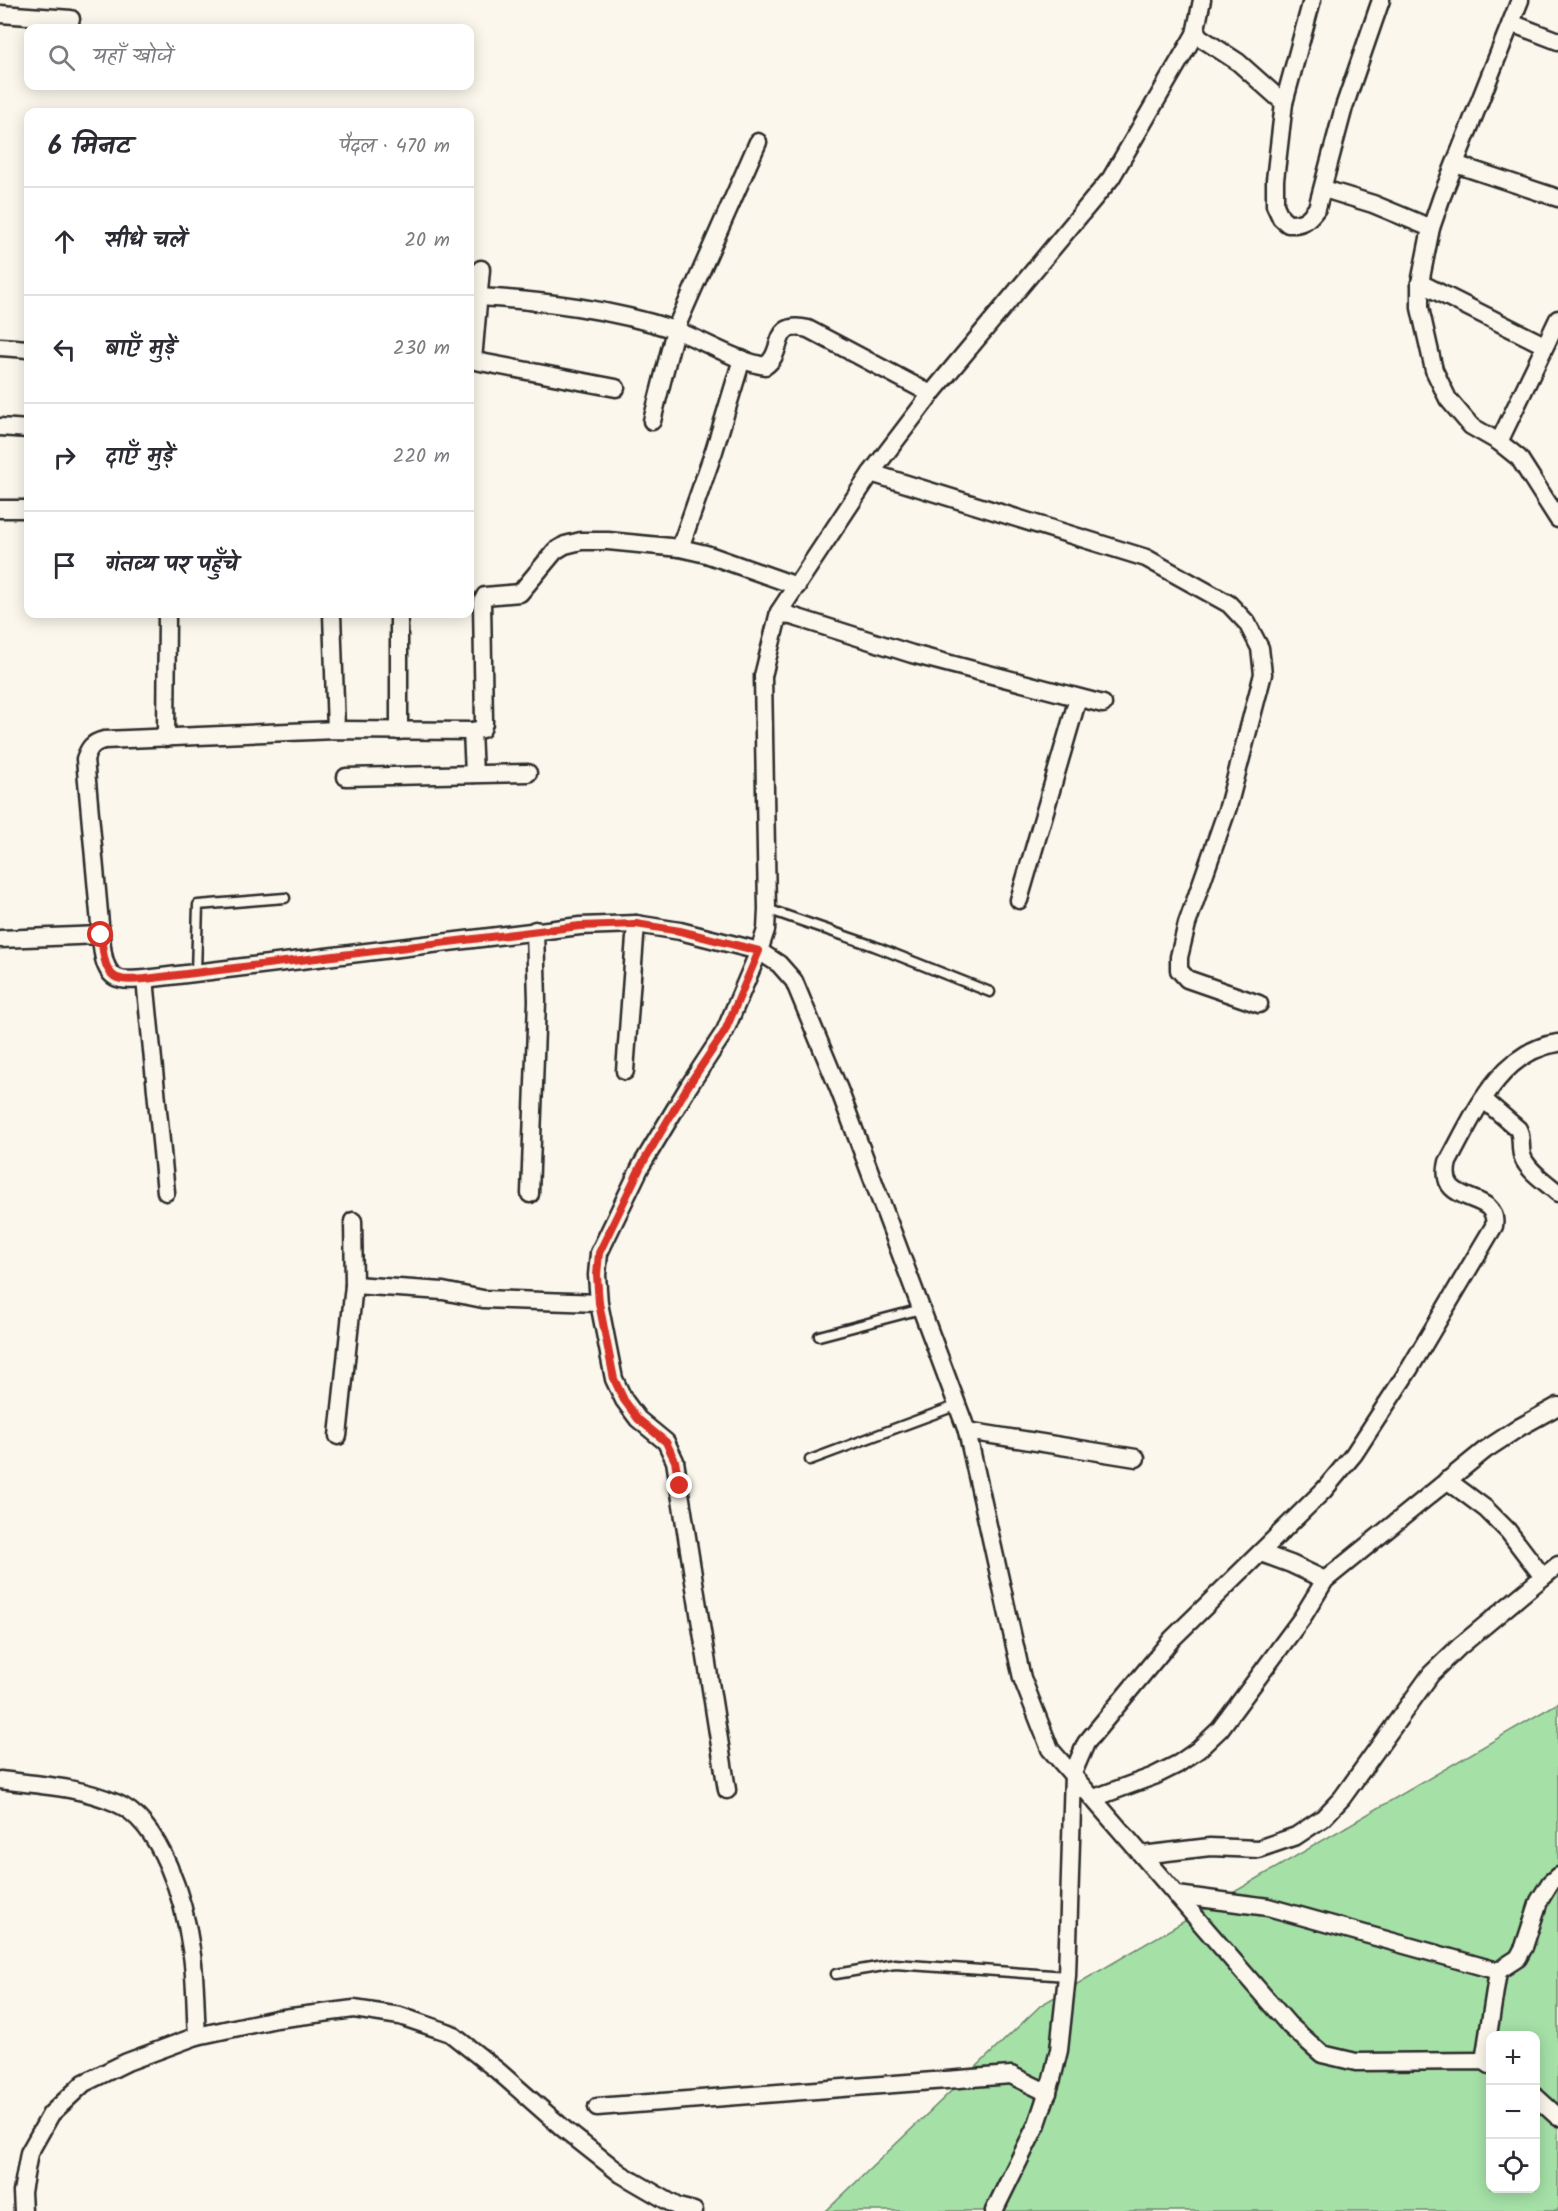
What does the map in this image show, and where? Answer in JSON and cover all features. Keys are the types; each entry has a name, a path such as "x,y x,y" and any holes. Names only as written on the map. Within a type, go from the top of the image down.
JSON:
{"street":[{"path":"727,1790 675,1461 666,1442 638,1419 624,1400 614,1379 599,1303 597,1275 599,1253 641,1166 688,1086 725,1031 759,951 765,930 767,909 762,676 779,612 871,473 931,394 1111,178 1195,34 1202,0"},
{"path":"1312,0 1284,104 1275,180 1275,205 1281,218 1288,225 1299,225 1309,219 1317,208 1324,189 1344,107 1381,0"},
{"path":"1520,0 1431,228 1420,284 1420,308 1434,370 1448,399 1471,426 1499,442 1519,458 1558,519"},
{"path":"0,14 71,19"},
{"path":"1511,23 1558,41"},
{"path":"1195,34 1238,62 1284,104"},
{"path":"652,421 675,330 758,142"},
{"path":"1455,164 1558,198"},
{"path":"1324,189 1373,204 1431,228"},
{"path":"474,336 481,269"},
{"path":"1420,284 1545,345"},
{"path":"479,297 565,304 608,313 675,330 742,359 765,366 772,362 782,334 788,328 798,326 808,329 931,394"},
{"path":"1499,442 1558,319"},
{"path":"0,347 24,349"},
{"path":"680,548 714,451 742,359"},
{"path":"474,361 616,388"},
{"path":"0,427 24,429"},
{"path":"871,473 1146,558 1229,604 1247,623 1260,648 1263,674 1228,807 1187,924 1179,957 1179,970 1187,979 1259,1004"},
{"path":"0,509 24,509"},
{"path":"797,586 706,554 680,548 608,541 581,541 565,545 555,551 520,593 485,596 481,610 484,723 482,729 472,731 336,730 246,733 104,740 94,743 89,748 85,759 101,935 109,972 120,979 145,979 535,930 636,924 680,931 759,951 779,964 794,981 840,1092 967,1431 1022,1678 1050,1749 1289,2025 1322,2054 1356,2062 1486,2063"},
{"path":"779,612 912,654 1103,704"},
{"path":"166,738 167,618"},
{"path":"332,618 336,730"},
{"path":"399,618 399,731"},
{"path":"1019,900 1078,698"},
{"path":"472,731 474,774"},
{"path":"346,777 528,773"},
{"path":"625,1071 636,924"},
{"path":"530,1194 537,1001 535,930"},
{"path":"0,939 101,935"},
{"path":"145,979 166,1192"},
{"path":"994,2211 1038,2124 1059,2050 1067,1976 1073,1773 1086,1743 1172,1639 1324,1491 1354,1454 1410,1368 1494,1226 1496,1216 1492,1208 1453,1189 1447,1182 1445,1173 1448,1162 1487,1092 1519,1059 1534,1050 1558,1043"},
{"path":"1483,1099 1518,1129 1523,1158 1527,1165 1558,1193"},
{"path":"338,1436 354,1285 353,1221"},
{"path":"354,1285 443,1291 483,1299 599,1303"},
{"path":"1094,1798 1154,1776 1179,1764 1198,1750 1220,1729 1302,1617 1325,1580 1447,1480 1511,1433 1558,1406"},
{"path":"967,1431 1136,1458"},
{"path":"1447,1480 1486,1509 1508,1531 1543,1576"},
{"path":"1261,1553 1291,1563 1325,1580"},
{"path":"1142,1855 1210,1846 1258,1849 1296,1836 1323,1818 1342,1798 1431,1674 1459,1647 1558,1565"},
{"path":"0,1780 68,1788 117,1803 135,1815 149,1831 174,1882 187,1923 192,1952 197,2036"},
{"path":"1177,1895 1268,1907 1498,1971 1518,1958 1524,1947 1539,1901 1558,1876"},
{"path":"1491,2031 1498,1971"},
{"path":"23,2211 22,2192 29,2153 51,2114 84,2083 127,2062 197,2036 276,2019 354,2009 400,2016 450,2033 621,2174 678,2207 694,2211"},
{"path":"597,2107 1011,2075 1047,2093"},
{"path":"1540,2101 1558,2117"}],"lane":[{"path":"196,972 198,905 285,898"},
{"path":"767,909 874,946 990,992"},
{"path":"819,1336 921,1309"},
{"path":"810,1460 958,1405"},
{"path":"836,1974 895,1964 1067,1976"}],"green space":[{"path":"1558,1703 1558,2211 826,2211 1041,2005"}],"route":[{"path":"101,935 109,972 120,979 145,979 580,926 636,924 680,931 759,951 725,1031 688,1086 641,1166 599,1253 597,1275 599,1303 614,1379 624,1400 638,1419 666,1442 675,1461 680,1486"}]}
